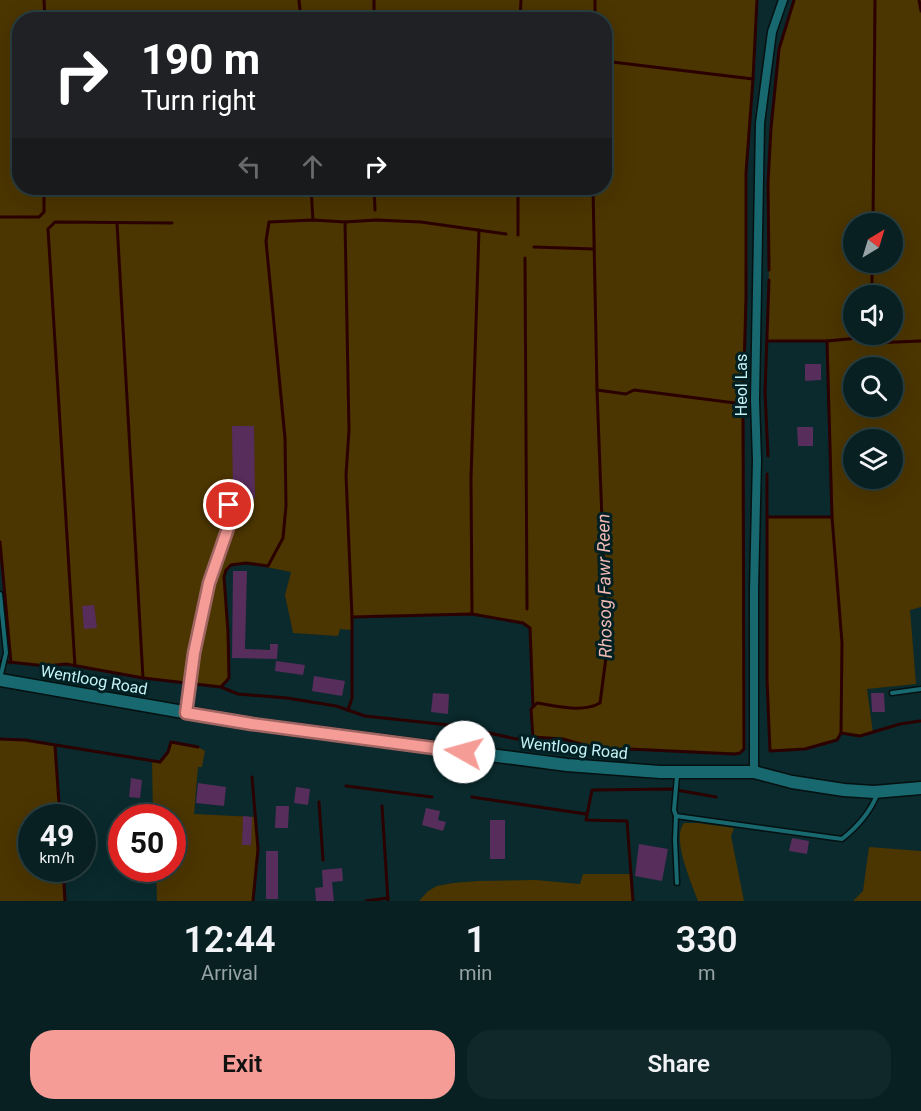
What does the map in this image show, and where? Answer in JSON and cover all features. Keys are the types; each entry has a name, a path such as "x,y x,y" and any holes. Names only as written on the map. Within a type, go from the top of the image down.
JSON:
{"main road":[{"name":"Wentloog Road","path":"0,680 186,713 362,740 547,763 677,772 754,771 792,782 844,790 879,792 921,788"}],"street":[{"name":"Heol Las","path":"754,771 754,589 758,460 755,400 759,146 772,32 783,0"}],"lane":[{"path":"186,713 190,677 209,583 228,528 229,483"},
{"path":"0,594 6,652 0,680"},
{"path":"892,693 921,689"},
{"path":"677,772 674,810 677,883"},
{"path":"676,816 842,839 852,831 879,792"}],"shaded area":[{"path":"0,0 757,0 746,173 742,616 745,744 740,753 629,749 609,752 563,739 533,737 530,628 523,623 472,614 353,617 352,630 340,629 338,636 293,633 285,595 291,572 246,563 231,565 224,577 229,678 221,687 143,678 66,664 46,666 11,663 0,542"},
{"path":"794,0 921,0 921,607 910,610 916,684 867,689 873,733 860,736 841,733 837,740 805,749 770,751 767,680 767,517 832,517 827,342 767,341 768,183 779,49"},
{"path":"0,739 25,740 55,746 59,804 18,804 18,882 64,882 65,901 0,901"},
{"path":"171,742 198,747 205,751 202,767 198,767 194,814 255,817 258,849 253,901 157,901 156,882 186,882 186,804 153,804 152,760 160,761 168,752"},
{"path":"684,823 734,828 731,836 744,901 698,901 681,850 681,830"},
{"path":"869,847 921,851 921,901 853,901 863,891"},
{"path":"583,874 631,874 633,901 419,901 428,891 437,886 453,883 536,880 580,884"}],"building":[{"path":"805,364 821,364 821,380 805,381"},
{"path":"232,426 254,426 255,498 233,498"},
{"path":"797,427 813,427 813,446 798,446"},
{"path":"233,571 247,571 245,649 270,650 270,644 278,644 277,659 232,658"},
{"path":"94,605 97,628 84,629 82,606"},
{"path":"276,661 305,665 303,675 275,671"},
{"path":"314,676 345,681 342,696 312,691"},
{"path":"433,693 449,694 448,714 431,712"},
{"path":"871,693 884,693 885,712 872,712"},
{"path":"131,778 142,780 140,798 129,797"},
{"path":"198,783 226,787 224,806 196,803"},
{"path":"296,787 310,789 308,805 294,803"},
{"path":"276,806 289,806 288,828 275,828"},
{"path":"426,808 440,811 438,820 446,822 443,831 422,825"},
{"path":"243,816 252,817 251,845 242,845"},
{"path":"490,820 505,820 505,859 490,859"},
{"path":"792,838 809,841 807,854 789,851"},
{"path":"639,844 668,849 662,881 635,876"},
{"path":"266,851 278,851 278,899 266,899"},
{"path":"342,868 343,881 332,882 334,901 316,901 315,888 323,887 322,870"}],"waterway":[{"path":"44,0 45,12"},
{"path":"299,0 300,12"},
{"path":"374,0 374,12"},
{"path":"520,12 521,0"},
{"path":"595,0 595,12"},
{"name":"Rhosog Fawr Reen","path":"612,62 753,79 757,0"},
{"path":"769,270 768,183 771,128 779,49 794,0"},
{"path":"873,213 875,0"},
{"path":"919,0 921,11"},
{"path":"533,737 563,739 609,752 629,749 735,754 744,749 743,404 746,173 753,79"},
{"path":"0,217 39,217 44,212 44,195"},
{"path":"311,195 313,220"},
{"path":"374,195 375,210"},
{"path":"518,195 518,235"},
{"name":"Rhosog Fawr Reen","path":"0,661 46,666 66,664 143,678 221,687 238,694 287,698 336,706 365,716 458,726 516,739 533,737 531,709 537,703 578,708 600,703 607,650 597,390 593,195"},
{"path":"221,687 229,678 224,577 226,570 231,565 246,563 268,566 283,538 286,506 285,438 266,241 269,222 313,220 421,222 506,234"},
{"path":"75,666 48,229 55,222 172,223"},
{"path":"345,222 349,430 346,475 352,617 352,698 348,710"},
{"path":"117,223 143,678"},
{"path":"472,614 471,478 479,230"},
{"path":"534,247 594,249"},
{"path":"525,258 527,609"},
{"path":"872,273 872,285"},
{"path":"768,456 765,392 769,280"},
{"path":"767,341 827,341 859,338 872,343 921,341"},
{"path":"827,341 832,517 842,643 841,733"},
{"path":"597,390 626,394 634,390 743,404"},
{"path":"767,474 767,680 770,751 805,749 837,740 841,733 860,736 900,724 920,721"},
{"path":"767,517 832,517"},
{"path":"0,542 11,663"},
{"path":"352,617 472,614 523,623 530,628 533,705"},
{"path":"0,739 25,740 160,762 168,752 171,742 198,747"},
{"path":"55,746 59,804"},
{"path":"252,777 258,849 253,901"},
{"path":"346,786 432,797"},
{"path":"633,901 627,821 586,820 592,790 671,789 716,797"},
{"path":"472,797 586,814"},
{"path":"319,802 323,860"},
{"path":"382,806 388,901"},
{"path":"64,882 65,901"},
{"path":"366,901 388,898"}],"route":[{"path":"229,505 225,541 209,583 194,653 186,713 362,740 464,752"}]}
